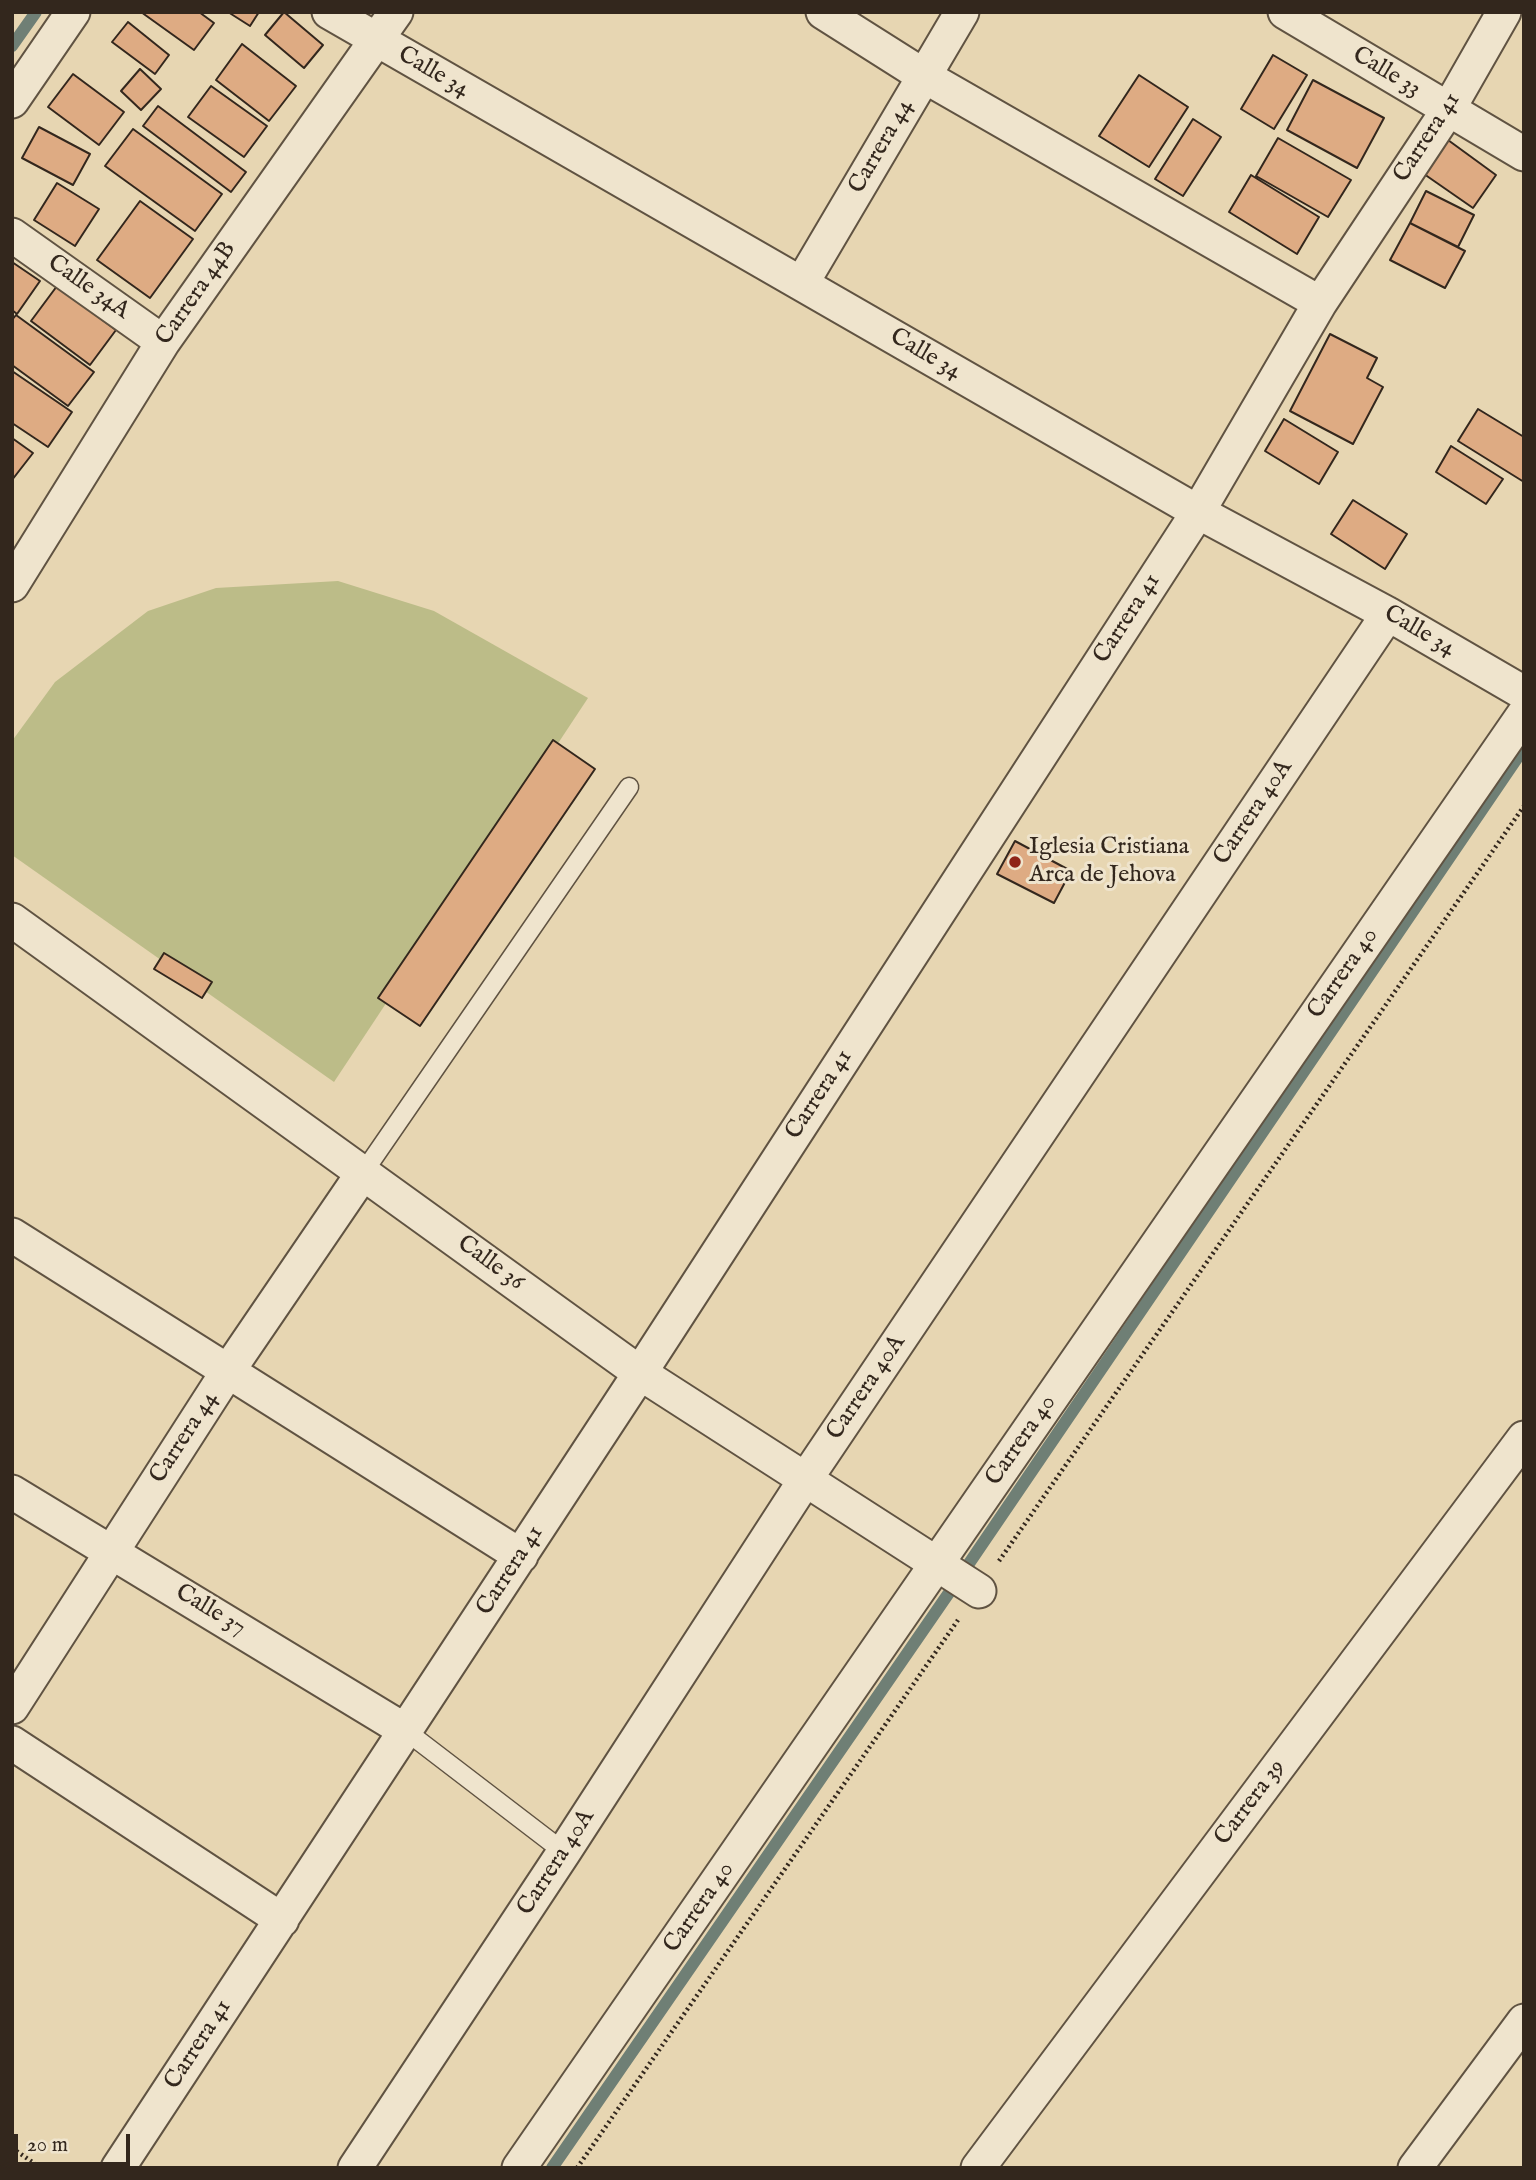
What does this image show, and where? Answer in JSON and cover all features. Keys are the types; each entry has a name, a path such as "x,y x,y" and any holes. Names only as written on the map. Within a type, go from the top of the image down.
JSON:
{"street":[{"path":"12,101 73,12"},
{"name":"Calle 34","path":"329,12 1198,512 1388,614 1524,693"},
{"name":"Carrera 44B","path":"12,585 163,342 396,12"},
{"path":"823,12 924,75 1320,303"},
{"name":"Carrera 44","path":"802,283 962,12"},
{"name":"Calle 33","path":"1285,12 1524,154"},
{"name":"Carrera 41","path":"118,2168 640,1373 1198,512 1320,303 1448,110 1504,12"},
{"name":"Calle 34A","path":"12,235 163,342"},
{"name":"Carrera 40A","path":"355,2168 805,1480 1388,614"},
{"name":"Carrera 40","path":"519,2168 959,1578 1524,714"},
{"name":"Calle 36","path":"12,920 640,1373 959,1578"},
{"name":"Carrera 44","path":"12,1707 228,1371 363,1173"},
{"path":"12,1235 520,1556"},
{"name":"Carrera 39","path":"978,2168 1524,1438"},
{"name":"Calle 37","path":"12,1492 406,1731"},
{"path":"12,1743 282,1920"},
{"path":"1415,2168 1524,2021"}],"lane":[{"path":"363,1173 629,788"},
{"path":"406,1731 564,1852"}],"path":[{"path":"577,2168 959,1578 1524,806"},
{"path":"12,2148 41,2168"}],"green space":[{"path":"338,581 434,611 588,698 334,1082 12,855 12,741 55,682 148,611 216,588"}],"building":[{"path":"141,12 199,12 214,23 194,50"},
{"path":"228,12 259,12 250,26"},
{"path":"284,12 323,45 304,68 265,35"},
{"path":"128,22 169,55 155,74 112,42"},
{"path":"242,44 296,86 269,121 216,80"},
{"path":"1273,55 1307,75 1274,129 1241,109"},
{"path":"140,69 161,89 141,110 121,91"},
{"path":"73,74 124,112 99,145 48,107"},
{"path":"1139,75 1188,107 1149,167 1099,136"},
{"path":"1313,80 1384,118 1357,168 1287,130"},
{"path":"211,86 267,126 244,157 188,117"},
{"path":"158,106 246,172 231,192 143,126"},
{"path":"1193,119 1221,137 1183,196 1155,179"},
{"path":"39,127 90,154 73,185 22,158"},
{"path":"133,129 222,194 195,231 105,166"},
{"path":"1278,138 1351,180 1328,217 1256,176"},
{"path":"1448,140 1496,175 1473,208 1424,174"},
{"path":"1251,175 1319,217 1297,254 1229,212"},
{"path":"57,183 99,209 75,246 34,220"},
{"path":"1426,191 1474,215 1458,247 1410,223"},
{"path":"140,201 193,239 150,298 97,260"},
{"path":"1410,223 1465,251 1445,288 1390,260"},
{"path":"12,262 40,281 17,314 12,310"},
{"path":"57,286 116,330 90,365 31,321"},
{"path":"16,315 94,372 68,406 12,365 12,320"},
{"path":"1330,334 1377,358 1367,378 1383,387 1353,444 1290,411"},
{"path":"12,371 72,412 48,447 12,423"},
{"path":"1478,409 1524,437 1524,482 1458,441"},
{"path":"1284,419 1338,452 1319,484 1265,451"},
{"path":"12,438 33,453 12,480"},
{"path":"1451,446 1503,479 1486,504 1436,472"},
{"path":"1353,500 1407,534 1385,569 1331,534"},
{"path":"553,740 595,769 420,1026 378,998"},
{"path":"1015,841 1071,871 1054,903 997,874"},
{"path":"164,953 212,982 202,998 154,969"}],"waterway":[{"path":"12,46 36,12"},
{"path":"552,2168 953,1587 1524,748"}],"place":[{"name":"Iglesia Cristiana Arca de Jehova","path":"1015,862"}]}
